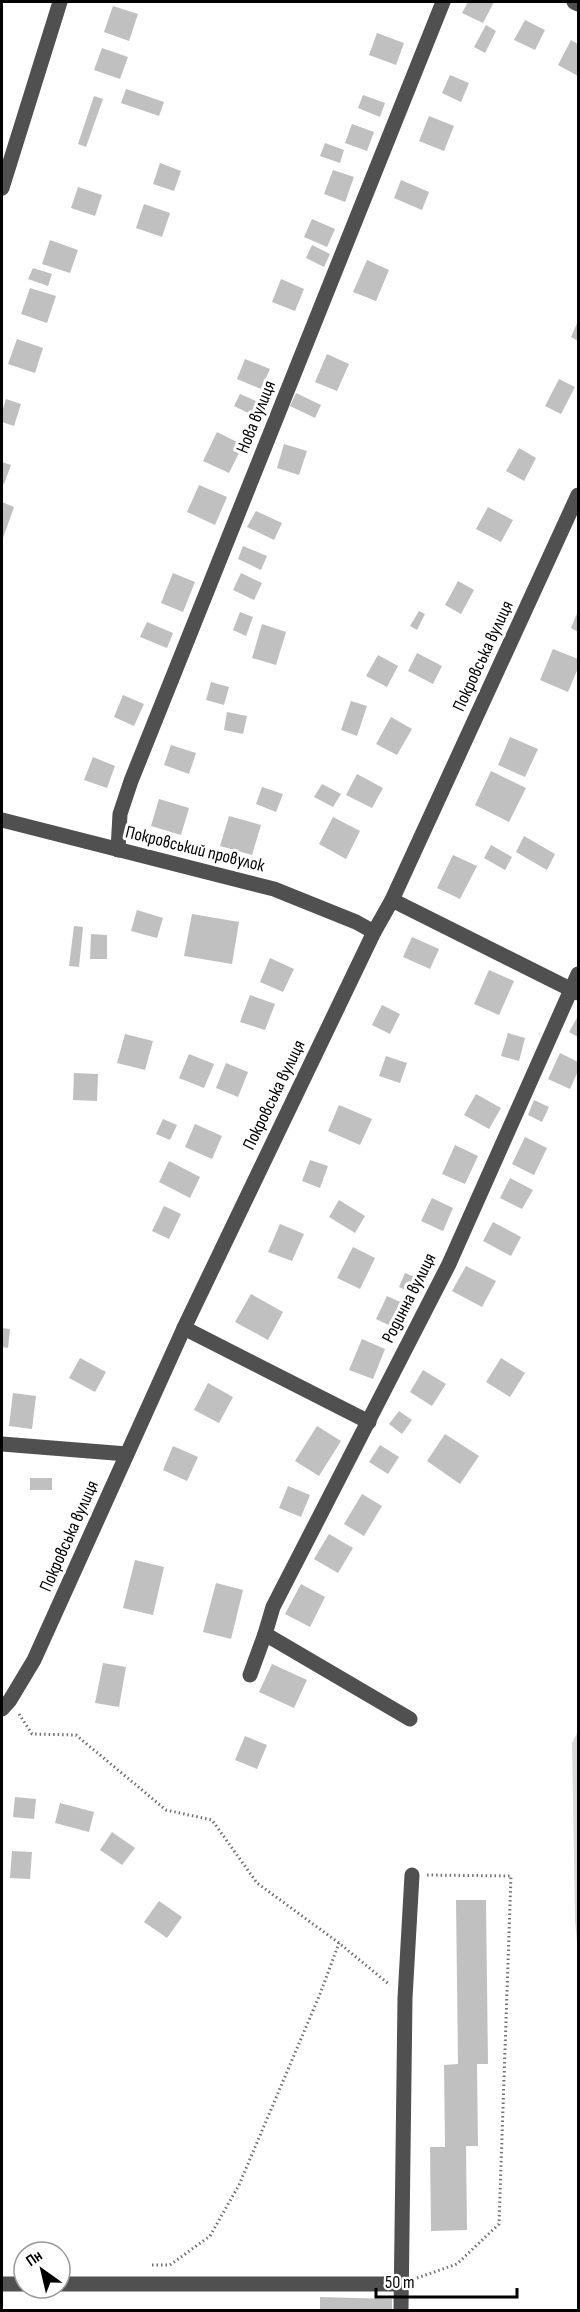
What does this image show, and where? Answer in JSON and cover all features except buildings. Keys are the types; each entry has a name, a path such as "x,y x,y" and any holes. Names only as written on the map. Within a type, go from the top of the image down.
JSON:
{"street":[{"path":"2,188 60,2"},
{"name":"Нова вулиця","path":"118,850 120,814 131,781 443,2"},
{"path":"574,2 579,4"},
{"name":"Покровська вулиця","path":"6,1705 34,1660 184,1328 374,932 392,900 579,495"},
{"name":"Покровський провулок","path":"2,820 274,889 356,922 374,932"},
{"path":"392,900 575,991"},
{"name":"Родинна вулиця","path":"250,1675 273,1607 449,1264 575,991 579,974"},
{"path":"184,1328 369,1422"},
{"path":"2,1444 126,1454"},
{"path":"265,1634 410,1719"},
{"path":"401,2310 405,1998 412,1875"},
{"path":"72,2284 401,2284"}],"path":[{"path":"6,1705 32,1734 76,1735 166,1810 212,1820 257,1883 339,1943 405,1998"},
{"path":"401,2284 457,2264 500,2224 511,1876 412,1875"},
{"path":"148,2265 170,2265 210,2236 239,2185 320,1994 339,1943"}],"shaded area":[{"path":"578,1731 578,1953 575,1920 572,1743"}]}
